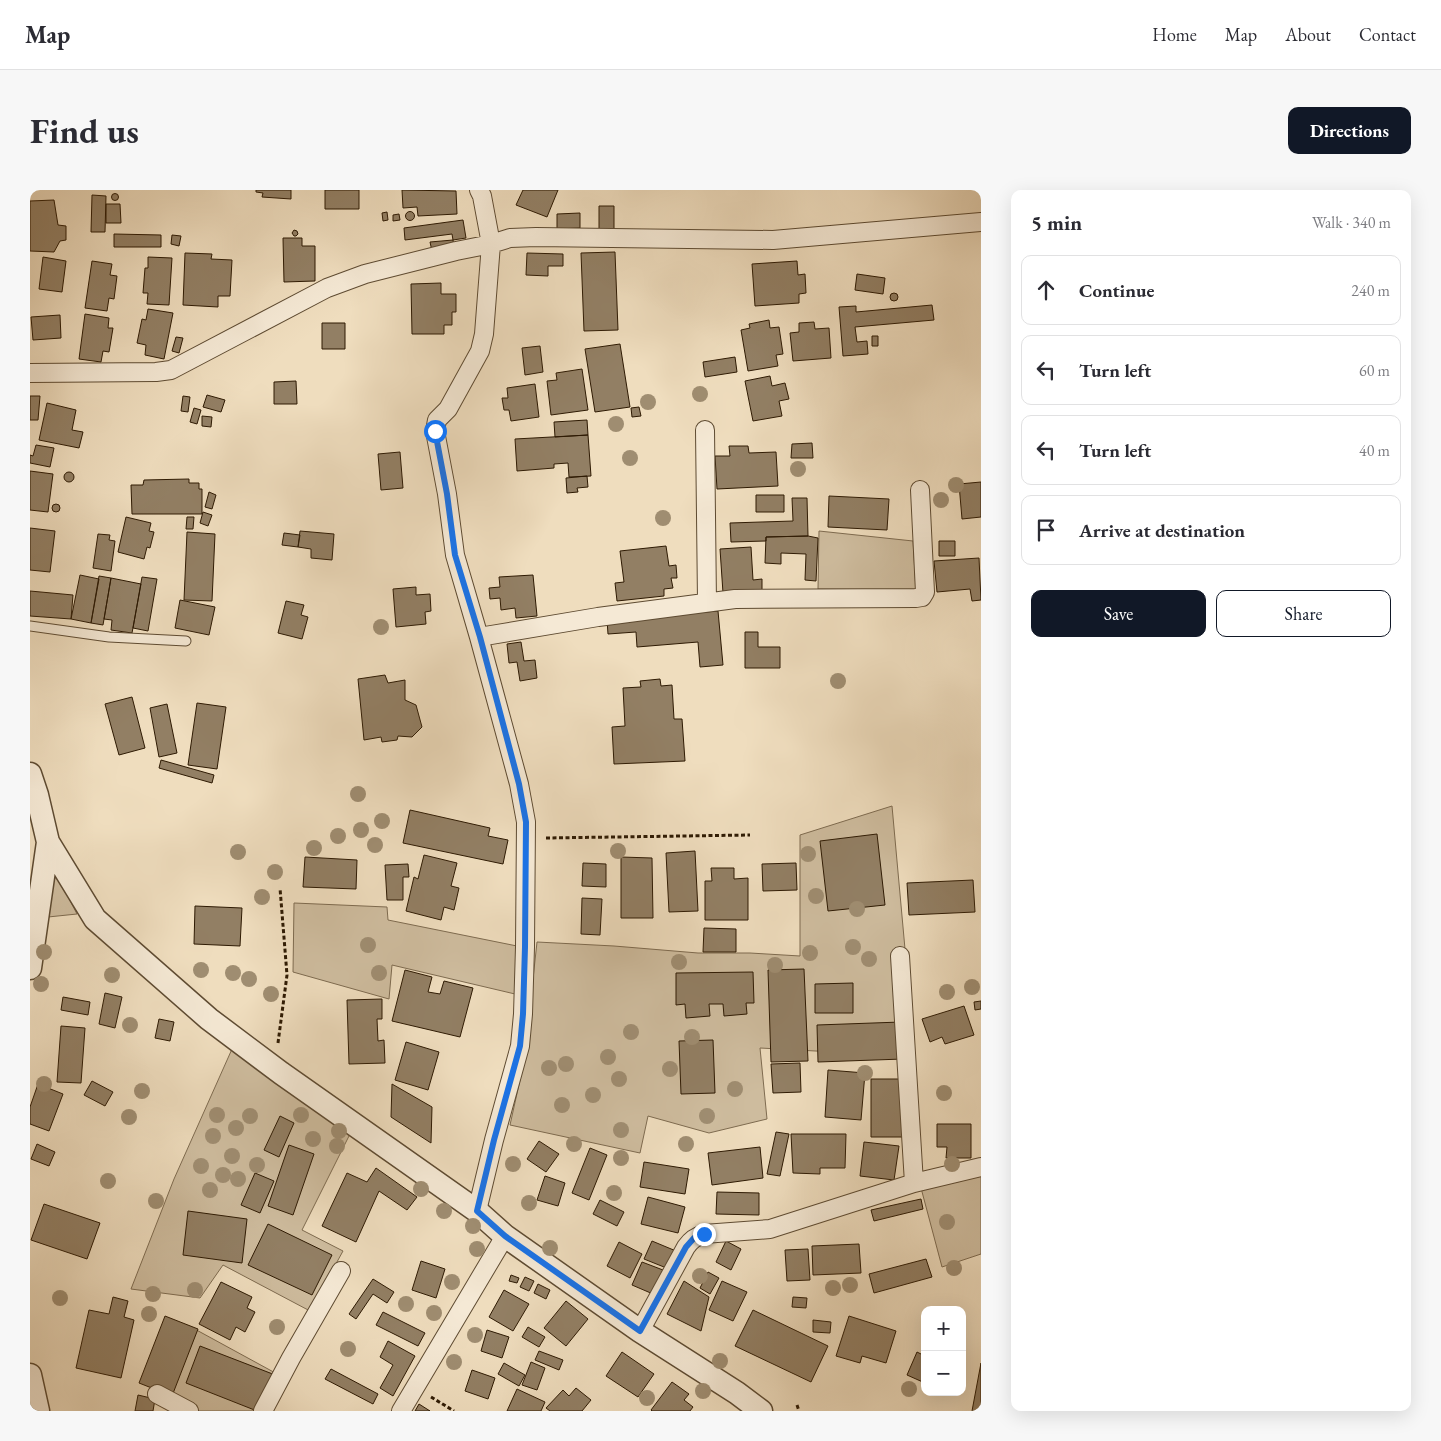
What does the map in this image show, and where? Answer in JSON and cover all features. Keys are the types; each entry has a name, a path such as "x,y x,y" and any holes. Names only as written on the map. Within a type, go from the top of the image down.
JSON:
{"street":[{"path":"477,1211 520,1046 525,957 526,822 519,784 480,637 455,555 447,494 435,431 437,420 448,409 480,351 484,334 491,244 482,196 479,190"},
{"path":"30,373 156,372 170,370 327,288 365,274 510,238 773,240 981,222"},
{"path":"705,430 707,602"},
{"path":"480,637 598,617 735,599 922,597 924,592 920,490"},
{"path":"30,774 48,842 95,919 209,1019 477,1211 505,1236 640,1331 737,1393 761,1411"},
{"path":"30,968 48,842"},
{"path":"900,956 914,1183"},
{"path":"640,1331 686,1247 694,1238 704,1234 770,1229 914,1183 981,1167"},
{"path":"402,1411 505,1236"},
{"path":"263,1411 341,1270"},
{"path":"30,1375 38,1411"},
{"path":"157,1394 189,1411"}],"lane":[{"path":"30,626 109,637 186,641"}],"path":[{"path":"525,839 750,835"},
{"path":"275,1068 288,975 280,888"},
{"path":"415,1388 454,1411"},
{"path":"797,1405 800,1411"}],"shaded area":[{"path":"819,531 913,541 916,590 818,589"},
{"path":"892,806 905,949 908,1056 760,1048 767,1119 709,1133 648,1116 640,1153 510,1125 524,1062 537,942 698,953 750,953 800,956 800,835"},
{"path":"54,869 77,914 48,917"},
{"path":"294,903 387,907 388,920 517,946 515,994 392,965 389,999 293,972"},
{"path":"232,1049 351,1132 302,1230 343,1251 310,1311 223,1265 200,1298 131,1289 174,1179"},
{"path":"981,1171 981,1254 942,1267 921,1188"},
{"path":"191,1327 279,1375 261,1411 198,1411 161,1391"}],"building":[{"path":"256,190 291,190 291,199 262,197 263,193 256,192"},
{"path":"325,190 359,190 359,209 325,209"},
{"path":"402,190 456,191 457,214 418,216 417,207 403,208"},
{"path":"523,190 558,190 547,217 516,205"},
{"path":"115,193 119,197 115,201 111,197"},
{"path":"92,195 106,196 105,232 91,232"},
{"path":"54,200 58,225 66,226 66,240 60,241 54,252 30,251 30,201"},
{"path":"106,204 120,204 121,223 106,223"},
{"path":"599,206 614,206 614,229 599,230"},
{"path":"387,212 388,220 383,221 382,213"},
{"path":"410,212 414,216 410,220 406,216"},
{"path":"580,213 580,228 557,229 557,214"},
{"path":"399,214 400,220 393,221 393,215"},
{"path":"463,220 466,238 453,240 452,234 405,240 404,228"},
{"path":"294,230 298,234 296,236 292,233"},
{"path":"114,234 161,235 161,247 114,247"},
{"path":"172,235 181,236 179,246 171,244"},
{"path":"283,238 302,238 302,246 315,246 315,281 284,282"},
{"path":"453,240 454,248 432,251 430,242"},
{"path":"615,252 618,330 584,331 581,253"},
{"path":"185,253 212,254 211,259 232,260 230,296 218,296 218,307 183,305"},
{"path":"527,253 563,254 563,266 548,266 548,276 526,275"},
{"path":"43,257 66,261 62,292 39,289"},
{"path":"148,257 172,258 169,305 147,304 148,293 143,293 145,268 148,268"},
{"path":"92,261 112,264 110,275 117,276 114,299 109,298 107,311 85,308"},
{"path":"797,261 798,275 805,274 806,293 799,294 799,303 755,306 752,264"},
{"path":"857,274 885,278 883,294 855,290"},
{"path":"441,283 441,294 456,294 456,312 452,312 452,325 444,325 444,334 412,334 411,284"},
{"path":"894,293 898,297 894,301 890,297"},
{"path":"932,305 934,320 855,327 857,342 867,341 868,354 843,356 839,307 856,306 856,312"},
{"path":"148,309 173,313 164,359 145,355 146,345 137,343 142,319 146,320"},
{"path":"85,314 109,318 108,328 113,328 109,352 103,351 101,362 79,359"},
{"path":"60,315 61,338 33,340 31,317"},
{"path":"769,320 770,328 779,327 783,354 776,355 778,366 748,371 741,330 750,328 749,324"},
{"path":"814,322 815,329 829,328 831,358 793,361 790,333 799,332 799,323"},
{"path":"322,323 345,323 345,349 322,349"},
{"path":"872,336 878,336 878,346 872,346"},
{"path":"176,337 183,338 179,353 172,351"},
{"path":"620,344 630,407 595,412 585,349"},
{"path":"540,346 543,372 525,375 522,348"},
{"path":"735,357 737,372 705,377 703,362"},
{"path":"582,369 588,410 551,415 547,381 557,380 556,373"},
{"path":"770,376 772,386 785,383 789,399 779,401 782,416 753,421 745,381"},
{"path":"296,381 297,404 274,404 274,382"},
{"path":"535,384 539,417 511,421 509,410 504,410 502,398 508,398 507,388"},
{"path":"207,395 225,400 221,412 203,407"},
{"path":"30,396 40,396 38,420 30,420"},
{"path":"183,396 190,397 188,412 181,411"},
{"path":"47,403 76,410 72,430 83,432 79,448 39,440"},
{"path":"639,407 641,416 632,417 631,408"},
{"path":"194,408 201,410 197,424 190,422"},
{"path":"202,416 212,417 211,427 202,426"},
{"path":"587,420 588,435 555,437 554,422"},
{"path":"588,435 591,476 569,477 568,463 554,464 554,468 517,471 515,439"},
{"path":"812,443 813,458 791,458 792,444"},
{"path":"36,445 54,448 50,467 30,463 30,455 33,456"},
{"path":"729,446 748,446 749,453 776,452 778,486 717,489 715,456 730,456"},
{"path":"400,452 403,488 381,490 378,454"},
{"path":"30,471 53,474 48,512 30,510"},
{"path":"67,472 71,472 74,477 71,482 67,482 64,479 64,475"},
{"path":"587,476 588,487 577,488 578,492 567,493 566,478"},
{"path":"189,479 189,483 199,483 199,489 202,489 202,514 132,514 131,485 143,485 144,480"},
{"path":"981,482 981,517 962,519 959,484"},
{"path":"209,492 216,495 212,509 205,507"},
{"path":"756,495 784,495 784,512 756,512"},
{"path":"829,496 889,499 887,530 828,527"},
{"path":"792,498 807,498 808,536 766,537 766,541 731,542 730,523 793,521"},
{"path":"56,504 60,508 56,512 52,508"},
{"path":"203,512 212,515 208,526 200,523"},
{"path":"126,517 151,523 149,531 154,532 150,548 147,547 144,559 118,552"},
{"path":"187,517 194,517 193,529 186,529"},
{"path":"30,528 55,531 50,572 30,570"},
{"path":"300,531 334,534 332,560 311,558 311,549 298,547"},
{"path":"187,532 215,534 212,601 184,600"},
{"path":"284,533 300,535 298,547 282,545"},
{"path":"98,534 110,535 109,540 115,541 111,571 93,568"},
{"path":"808,536 818,538 816,581 805,580 806,554 781,553 781,564 765,563 766,537"},
{"path":"939,541 955,541 955,556 939,556"},
{"path":"666,546 669,566 676,565 677,578 671,578 673,588 664,589 664,596 617,601 615,583 624,582 620,551"},
{"path":"751,547 753,580 762,579 762,591 723,593 720,549"},
{"path":"979,558 981,600 972,601 970,589 937,592 934,561"},
{"path":"80,575 99,579 91,623 71,619"},
{"path":"533,575 537,616 516,618 515,608 501,610 500,598 490,599 489,588 500,587 499,577"},
{"path":"99,576 111,578 103,625 91,623"},
{"path":"142,577 157,579 148,631 133,628"},
{"path":"111,578 141,584 132,633 111,630 112,620 104,619"},
{"path":"416,587 416,595 430,594 431,611 425,612 426,624 396,627 393,589"},
{"path":"30,591 73,595 71,619 30,616"},
{"path":"180,600 215,607 209,635 175,628"},
{"path":"286,601 304,605 301,615 308,617 302,639 278,633"},
{"path":"718,611 723,665 700,667 698,642 637,647 636,632 608,634 607,620"},
{"path":"745,632 758,632 758,647 780,647 780,668 745,668"},
{"path":"521,642 524,661 535,660 537,678 520,681 517,662 509,663 507,644"},
{"path":"385,675 388,683 405,680 405,700 416,705 422,727 412,737 398,736 397,740 382,742 381,737 364,740 358,679"},
{"path":"660,679 661,686 672,685 674,719 682,719 685,761 614,764 612,727 625,726 623,688 641,687 640,681"},
{"path":"132,697 145,748 119,755 105,704"},
{"path":"197,703 226,707 217,769 188,765"},
{"path":"167,704 177,753 159,757 150,708"},
{"path":"161,760 214,775 212,783 159,768"},
{"path":"410,810 490,828 488,836 508,840 503,864 403,843"},
{"path":"877,834 885,905 828,911 820,841"},
{"path":"695,851 698,911 669,912 666,853"},
{"path":"424,855 457,863 451,886 459,888 454,910 444,907 441,920 406,911 414,877 418,879"},
{"path":"305,857 357,860 356,889 303,887"},
{"path":"621,857 652,858 653,918 621,918"},
{"path":"583,863 606,864 606,887 582,886"},
{"path":"796,863 797,890 763,891 762,864"},
{"path":"408,864 409,877 403,877 403,900 387,900 385,865"},
{"path":"711,868 734,868 734,879 748,878 748,920 705,920 705,881 712,881"},
{"path":"973,880 975,912 909,915 907,883"},
{"path":"582,898 602,899 600,935 581,934"},
{"path":"195,906 242,908 240,946 194,944"},
{"path":"704,928 736,929 736,952 703,952"},
{"path":"804,969 808,1061 771,1062 768,970"},
{"path":"405,970 432,977 428,992 440,994 444,981 473,988 460,1037 392,1021"},
{"path":"753,972 754,1003 746,1003 747,1014 724,1016 723,1004 709,1004 710,1016 686,1018 685,1004 676,1005 676,973"},
{"path":"853,983 853,1013 815,1013 815,984"},
{"path":"105,993 122,997 115,1028 99,1024"},
{"path":"63,997 90,1002 88,1015 61,1010"},
{"path":"382,999 382,1019 377,1019 378,1041 384,1040 385,1063 349,1064 347,1000"},
{"path":"981,1001 981,1009 975,1010 974,1002"},
{"path":"964,1006 974,1035 945,1044 942,1037 930,1042 922,1019"},
{"path":"159,1019 174,1022 170,1041 155,1038"},
{"path":"901,1022 903,1059 818,1062 817,1025"},
{"path":"61,1026 85,1028 81,1083 57,1082"},
{"path":"713,1040 715,1093 681,1094 679,1041"},
{"path":"406,1042 439,1052 428,1090 395,1080"},
{"path":"800,1063 801,1092 773,1093 771,1064"},
{"path":"828,1070 865,1073 861,1120 825,1117"},
{"path":"871,1079 904,1079 904,1137 871,1137"},
{"path":"92,1081 113,1092 105,1106 84,1095"},
{"path":"38,1084 63,1094 49,1131 30,1124 30,1107"},
{"path":"392,1084 432,1107 431,1143 391,1117"},
{"path":"280,1116 294,1123 279,1157 264,1150"},
{"path":"937,1124 971,1124 971,1158 946,1158 947,1147 937,1147"},
{"path":"776,1132 789,1134 780,1176 767,1174"},
{"path":"791,1134 846,1134 845,1168 820,1168 820,1174 793,1173"},
{"path":"539,1141 559,1154 546,1172 527,1159"},
{"path":"864,1142 899,1146 894,1180 860,1176"},
{"path":"37,1144 55,1152 49,1166 31,1159"},
{"path":"289,1145 314,1154 293,1215 268,1206"},
{"path":"760,1147 763,1178 712,1185 708,1153"},
{"path":"590,1148 607,1155 589,1200 572,1193"},
{"path":"644,1162 689,1169 685,1194 640,1187"},
{"path":"376,1168 417,1197 407,1210 379,1191 356,1242 322,1226 347,1173 367,1182"},
{"path":"255,1173 274,1181 260,1213 241,1205"},
{"path":"545,1176 565,1183 558,1206 537,1200"},
{"path":"717,1192 759,1193 759,1215 716,1214"},
{"path":"648,1197 685,1207 678,1233 641,1224"},
{"path":"921,1199 923,1209 874,1221 871,1210"},
{"path":"600,1200 624,1212 617,1226 593,1214"},
{"path":"44,1204 100,1223 87,1259 31,1240"},
{"path":"188,1211 247,1219 242,1263 183,1255"},
{"path":"268,1224 332,1255 312,1295 248,1265"},
{"path":"652,1241 676,1251 669,1269 644,1259"},
{"path":"726,1241 741,1249 731,1270 716,1262"},
{"path":"619,1242 642,1254 630,1278 607,1266"},
{"path":"859,1244 861,1273 813,1275 812,1246"},
{"path":"808,1249 810,1280 787,1281 785,1250"},
{"path":"926,1259 932,1277 874,1293 869,1274"},
{"path":"421,1261 445,1269 436,1298 412,1290"},
{"path":"642,1262 663,1270 653,1294 632,1285"},
{"path":"708,1272 719,1278 710,1294 700,1288"},
{"path":"511,1275 519,1278 517,1283 509,1281"},
{"path":"525,1277 534,1281 529,1291 520,1287"},
{"path":"373,1279 394,1292 387,1303 373,1294 356,1319 349,1314"},
{"path":"684,1281 709,1297 701,1331 667,1314"},
{"path":"722,1281 747,1292 733,1321 709,1310"},
{"path":"221,1282 252,1297 247,1308 255,1312 245,1332 236,1327 230,1340 199,1324"},
{"path":"538,1284 550,1290 546,1299 534,1293"},
{"path":"504,1290 529,1304 513,1331 489,1317"},
{"path":"113,1297 128,1301 124,1317 134,1320 121,1378 76,1368 89,1310 109,1314"},
{"path":"793,1297 807,1298 806,1308 792,1307"},
{"path":"566,1301 588,1319 566,1346 544,1328"},
{"path":"753,1310 828,1346 811,1382 735,1346"},
{"path":"383,1312 425,1333 418,1346 376,1325"},
{"path":"165,1316 198,1329 172,1396 139,1383"},
{"path":"849,1316 896,1331 886,1363 862,1356 860,1363 836,1356"},
{"path":"813,1320 831,1322 830,1333 813,1332"},
{"path":"528,1327 545,1337 539,1347 522,1337"},
{"path":"487,1330 509,1337 502,1358 481,1351"},
{"path":"388,1341 415,1356 393,1396 380,1388 393,1365 380,1357"},
{"path":"200,1346 283,1378 257,1411 186,1383"},
{"path":"539,1351 563,1360 559,1370 535,1360"},
{"path":"622,1352 654,1374 638,1397 606,1376"},
{"path":"917,1352 921,1354 921,1381 907,1375"},
{"path":"531,1362 545,1368 537,1390 522,1385"},
{"path":"504,1363 525,1375 519,1386 498,1374"},
{"path":"981,1363 981,1411 972,1411"},
{"path":"331,1369 378,1394 373,1404 325,1379"},
{"path":"472,1370 495,1378 488,1399 465,1391"},
{"path":"672,1382 689,1394 684,1400 693,1407 690,1411 652,1411 651,1410"},
{"path":"576,1388 591,1400 582,1411 550,1411 546,1408 563,1390 569,1396"},
{"path":"517,1389 545,1402 541,1411 507,1411"},
{"path":"138,1395 155,1399 153,1411 135,1411"},
{"path":"419,1404 430,1411 415,1411"}],"route":[{"path":"435,431 447,494 455,555 480,637 519,784 526,822 525,947 520,1046 477,1211 505,1236 640,1331 686,1247 694,1238 704,1234"}]}
